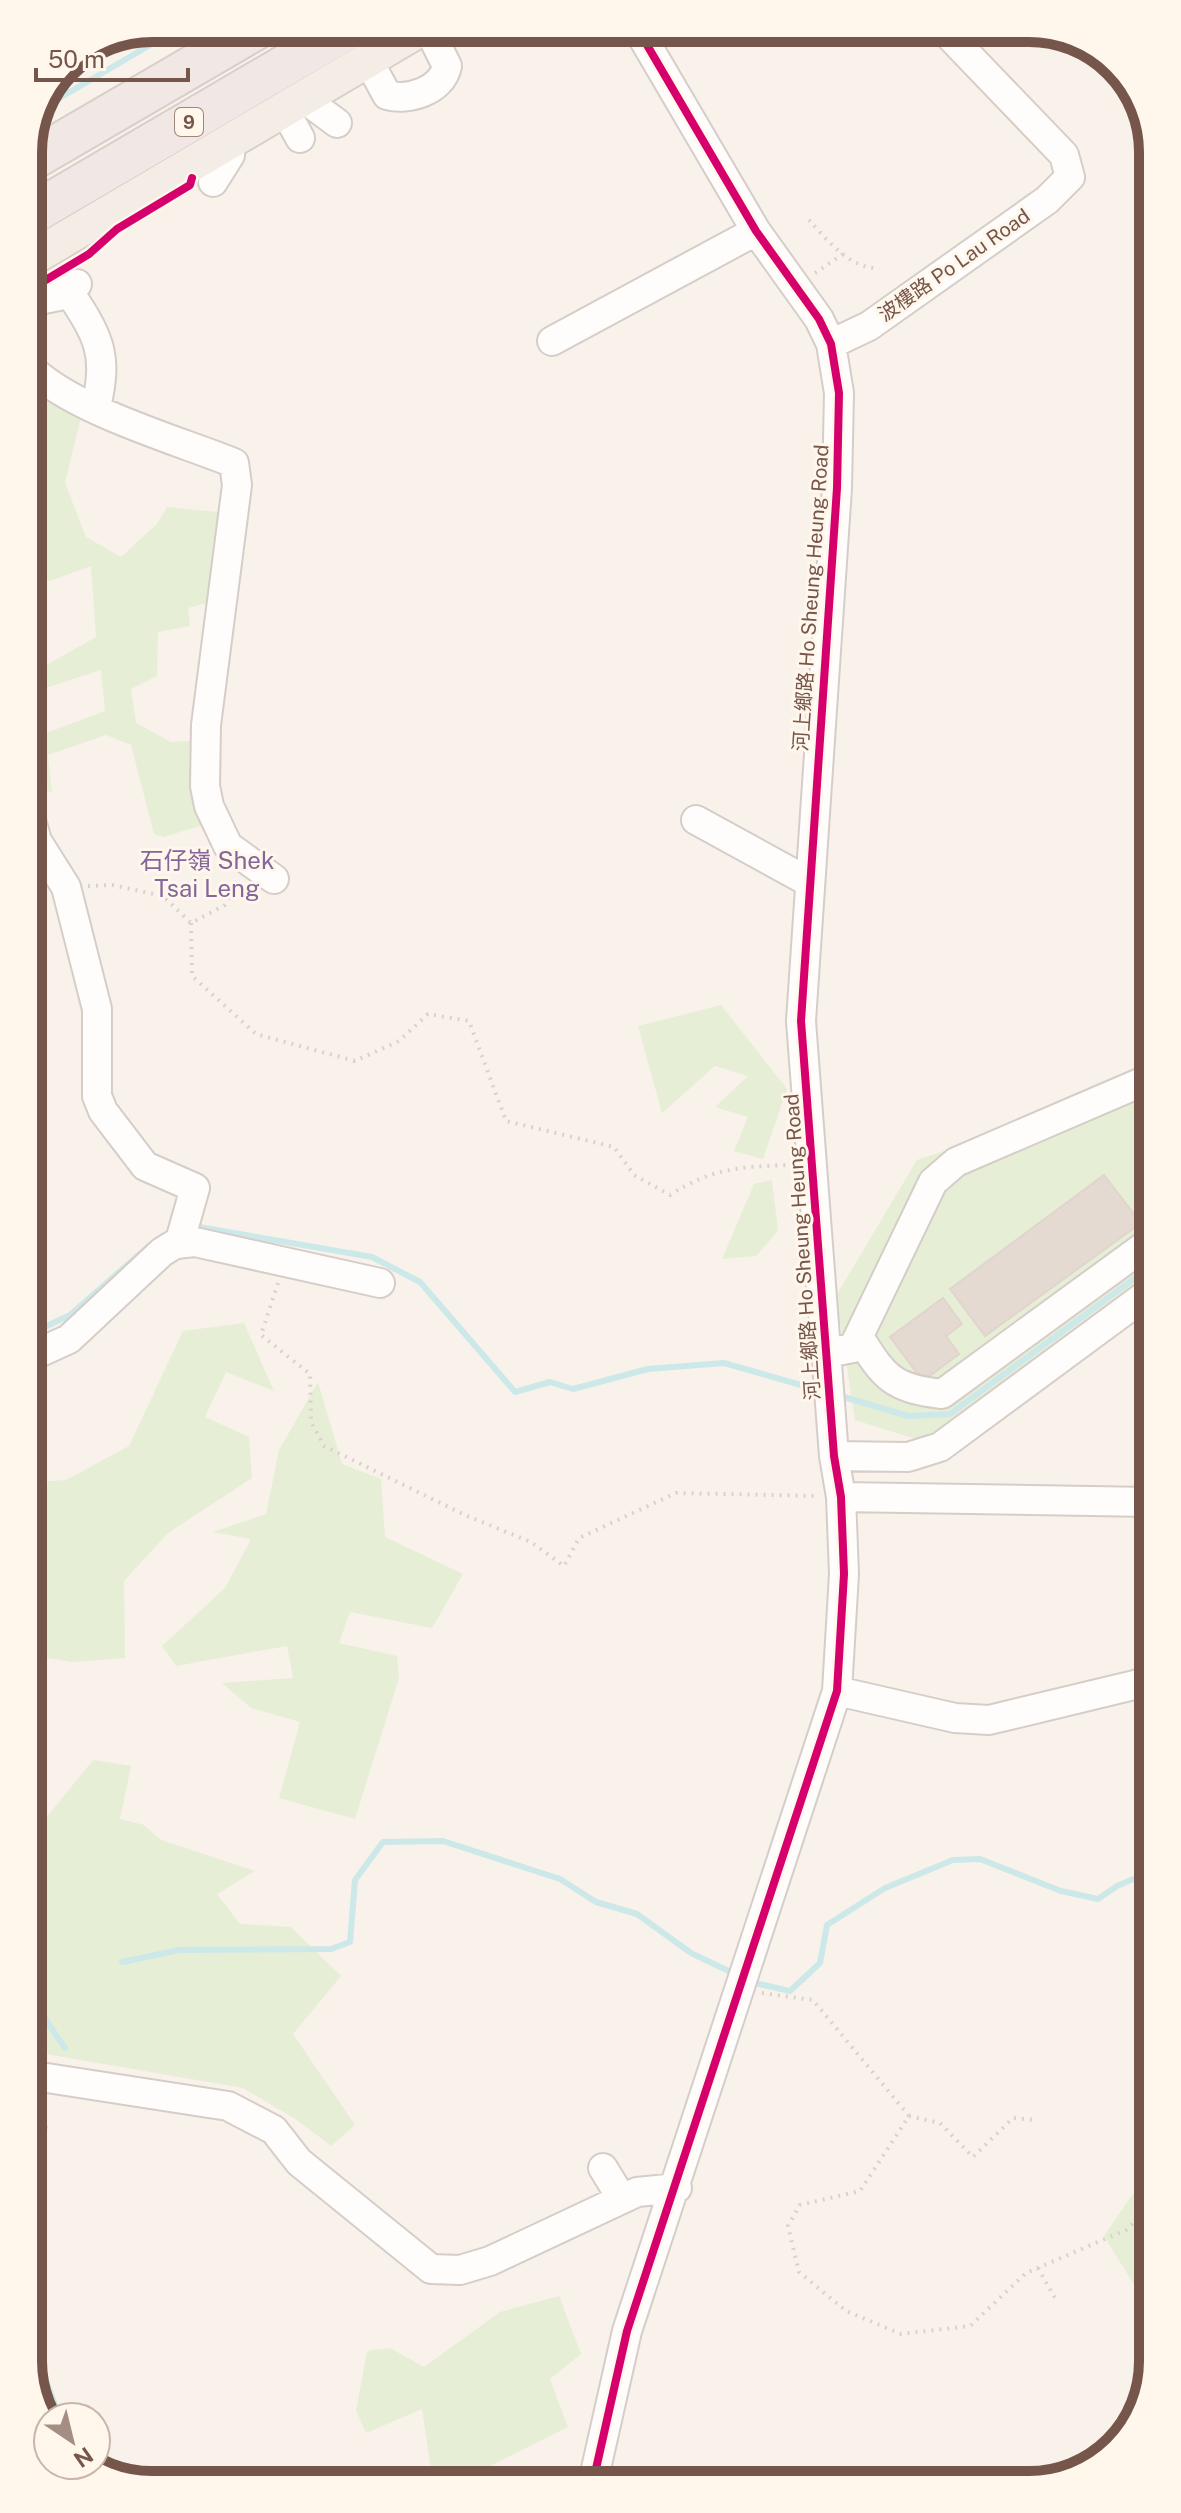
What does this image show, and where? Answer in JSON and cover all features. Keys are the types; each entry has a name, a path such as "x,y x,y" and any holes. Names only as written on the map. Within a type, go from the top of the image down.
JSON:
{"highway":[{"name":"9","path":"42,154 234,42"},
{"name":"9","path":"42,209 358,44"}],"main road":[{"path":"42,252 296,102 358,44"}],"street":[{"path":"358,44 387,95 402,98 436,84 447,66 435,42"},
{"name":"河上鄉路 Ho Sheung Heung Road","path":"595,2471 627,2331 677,2188 837,1691 844,1574 841,1497 834,1456 801,1021 837,488 839,393 831,344 819,319 756,231 645,42"},
{"name":"波樓路 Po Lau Road","path":"831,344 869,326 1047,200 1070,177 1064,155 955,42"},
{"path":"300,138 296,102 314,106 337,123"},
{"path":"213,182 230,155 224,144"},
{"path":"552,341 756,231"},
{"path":"42,298 73,287 92,327 102,358 104,373 96,407"},
{"path":"42,380 96,407 234,463 237,468 206,725 205,786 209,806 228,846 247,863 274,879"},
{"path":"696,820 809,882"},
{"path":"42,849 66,887 97,1009 97,1096 103,1111 145,1166 195,1188 179,1244"},
{"path":"827,1353 853,1348 933,1182 956,1162 1139,1083"},
{"path":"42,1351 69,1339 162,1252 179,1244 195,1242 380,1283"},
{"path":"859,1337 883,1375 915,1390 942,1394 1139,1250"},
{"path":"834,1456 908,1457 940,1447 1139,1300"},
{"path":"841,1497 1139,1502"},
{"path":"837,1691 955,1718 989,1720 1139,1684"},
{"path":"42,2077 228,2106 274,2130 299,2162 431,2269 460,2270 490,2261 637,2192 677,2188"},
{"path":"603,2168 622,2199"}],"path":[{"path":"76,72 116,48"},
{"path":"809,220 843,254 868,268 878,268"},
{"path":"813,275 843,254"},
{"path":"191,923 225,905 247,863"},
{"path":"66,887 112,885 163,896 191,923 192,976 256,1034 355,1061 399,1041 428,1014 469,1021 506,1121 614,1147 634,1175 670,1195 697,1178 730,1167 813,1164"},
{"path":"285,1262 261,1335 310,1374 311,1422 324,1446 465,1515 531,1542 564,1566 579,1538 676,1493 841,1497"},
{"path":"741,1991 813,2000 909,2116 940,2123 973,2157 1013,2118 1035,2120"},
{"path":"909,2116 860,2191 800,2205 788,2226 799,2272 846,2311 901,2334 970,2326 1026,2273 1126,2230 1139,2218"},
{"path":"1038,2268 1055,2298"}],"green space":[{"path":"42,391 70,400 82,413 65,483 86,537 121,557 157,524 167,507 227,513 232,596 188,608 190,626 158,632 157,676 131,689 136,723 171,742 207,740 227,818 163,837 154,834 131,745 106,735 48,755 52,792 42,790 42,735 105,711 101,670 42,689 42,667 96,637 91,566 42,584"},
{"path":"721,1005 787,1089 763,1159 734,1151 748,1117 715,1107 748,1076 715,1066 662,1113 638,1026"},
{"path":"1139,1076 1139,1286 958,1424 925,1442 855,1420 836,1296 917,1160 1001,1132"},
{"path":"772,1180 778,1231 756,1256 722,1259 754,1184"},
{"path":"244,1323 274,1391 226,1372 205,1417 249,1437 252,1478 168,1533 124,1581 125,1658 73,1662 42,1657 42,1482 66,1480 129,1446 183,1331"},
{"path":"318,1382 342,1464 381,1479 385,1537 463,1574 432,1628 350,1612 339,1643 397,1656 399,1678 355,1819 279,1798 300,1722 251,1708 222,1683 293,1678 287,1646 176,1666 162,1646 225,1588 251,1539 213,1532 266,1514 279,1450"},
{"path":"93,1760 131,1766 120,1819 144,1825 161,1840 255,1871 217,1894 240,1924 291,1927 341,1976 293,2034 355,2125 331,2146 297,2120 243,2088 42,2053 42,1823"},
{"path":"1139,2185 1139,2293 1104,2236"},
{"path":"559,2296 581,2354 550,2379 568,2427 492,2465 490,2471 431,2471 422,2409 366,2433 356,2411 367,2351 390,2348 424,2367 500,2312"}],"building":[{"path":"1104,1175 1139,1220 1139,1224 985,1336 950,1289"},
{"path":"943,1298 962,1324 946,1336 959,1354 923,1381 890,1337"}],"waterway":[{"path":"54,101 155,42"},
{"path":"194,1226 372,1257 420,1282 515,1392 550,1382 573,1389 648,1369 724,1363 822,1391"},
{"path":"42,1328 70,1315 150,1245"},
{"path":"837,1395 908,1416 950,1414 1139,1275"},
{"path":"122,1962 179,1950 331,1949 350,1942 355,1880 383,1842 443,1841 560,1879 596,1902 637,1914 691,1953 737,1975"},
{"path":"750,1982 790,1991 820,1963 827,1925 885,1888 953,1860 980,1859 1061,1891 1098,1899 1139,1877"},
{"path":"42,2015 65,2048"},
{"path":"42,2134 45,2127"},
{"path":"43,2374 54,2401"}],"cycle path":[{"path":"595,2471 627,2331 837,1691 844,1574 841,1497 834,1456 801,1021 837,488 839,393 831,344 819,319 756,231 645,42"},
{"path":"42,282 89,254 117,229 190,185 192,178"}],"district":[{"name":"石仔嶺 Shek Tsai Leng","path":"207,874"}]}
